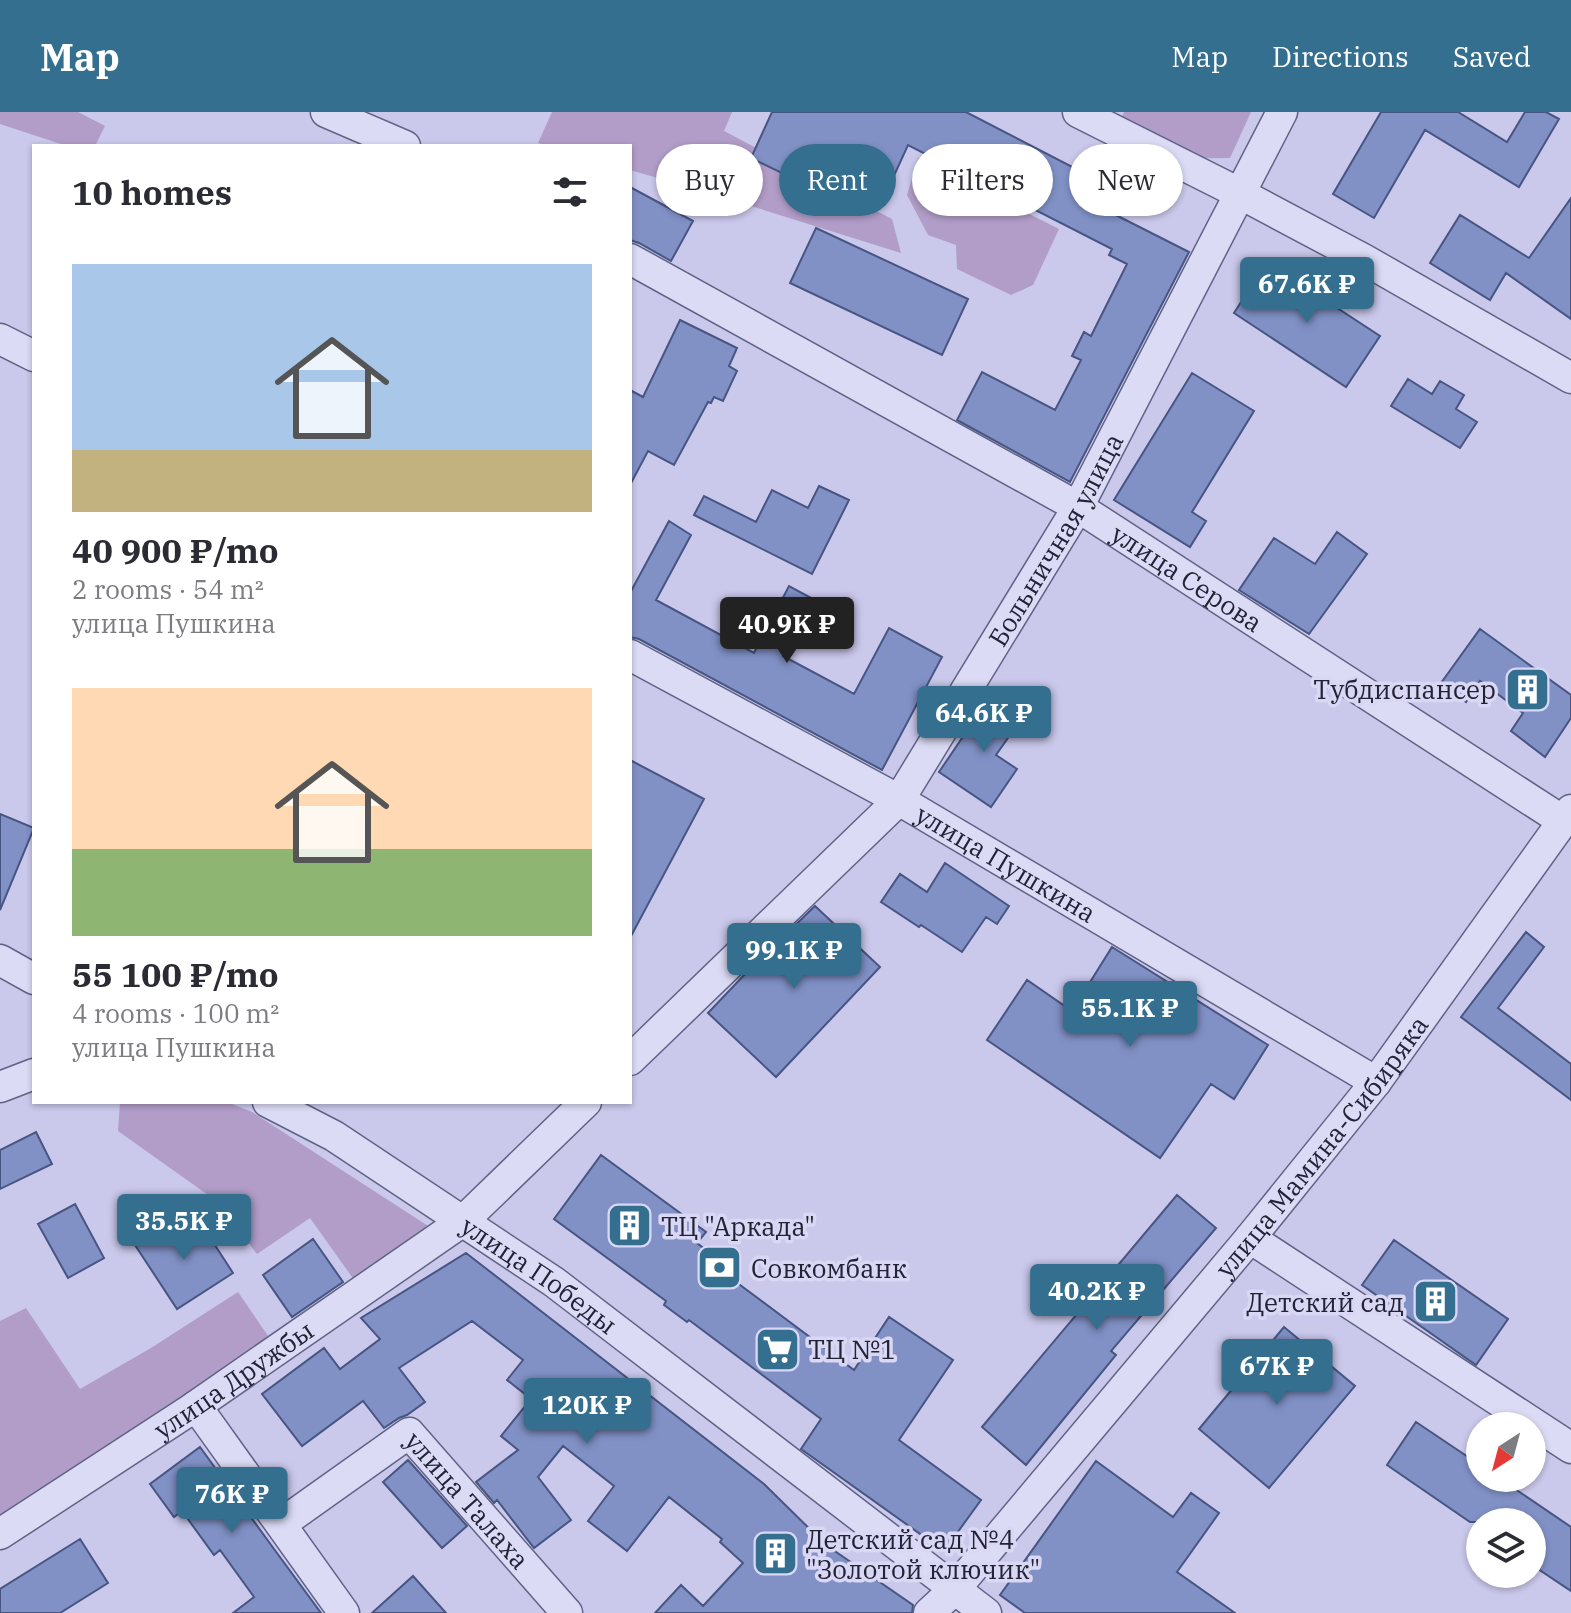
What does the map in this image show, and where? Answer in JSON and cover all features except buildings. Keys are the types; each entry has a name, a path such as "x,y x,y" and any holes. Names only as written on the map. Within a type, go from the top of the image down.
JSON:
{"street":[{"path":"326,112 400,144"},
{"path":"1078,112 1365,260 1571,378"},
{"name":"Больничная улица","path":"632,1058 899,800 1078,507 1282,112"},
{"name":"улица Серова","path":"632,260 1078,507 1567,816"},
{"path":"0,339 32,355"},
{"name":"улица Пушкина","path":"632,656 899,800 1376,1082"},
{"name":"улица Мамина-Сибиряка","path":"929,1613 955,1589 1250,1238 1376,1082 1567,816"},
{"path":"0,960 32,978"},
{"path":"0,1087 32,1075"},
{"name":"улица Победы","path":"272,1104 334,1136 554,1282 986,1613"},
{"path":"463,1221 584,1104"},
{"name":"улица Дружбы","path":"0,1534 196,1406 463,1221"},
{"path":"1250,1238 1571,1448"},
{"path":"196,1406 344,1613"},
{"name":"улица Талаха","path":"281,1524 409,1433 567,1613"}],"shaded area":[{"path":"0,112 78,112 105,126 96,144 61,144 0,124"},
{"path":"552,112 732,112 724,131 749,144 656,144 656,178 632,171 632,144 538,143"},
{"path":"1124,112 1251,112 1230,158 1183,158 1183,144 1112,144"},
{"path":"763,151 779,160 779,215 763,210"},
{"path":"912,178 912,205 907,195"},
{"path":"783,216 886,216 892,219 901,253"},
{"path":"918,216 1033,216 1059,229 1033,285 1011,295 957,269 956,245 928,235"},
{"path":"120,1104 232,1104 252,1112 442,1235 362,1291 310,1218 257,1254 215,1200 118,1131"},
{"path":"238,1292 277,1349 0,1534 0,1321 26,1308 80,1389"}],"place":[{"name":"Тубдиспансер","path":"1527,689"},
{"name":"ТЦ \"Аркада\"","path":"630,1226"},
{"name":"Совкомбанк","path":"720,1268"},
{"name":"Детский сад","path":"1435,1302"},
{"name":"ТЦ №1","path":"777,1349"},
{"name":"Детский сад №4 \"Золотой ключик\"","path":"775,1554"}]}
